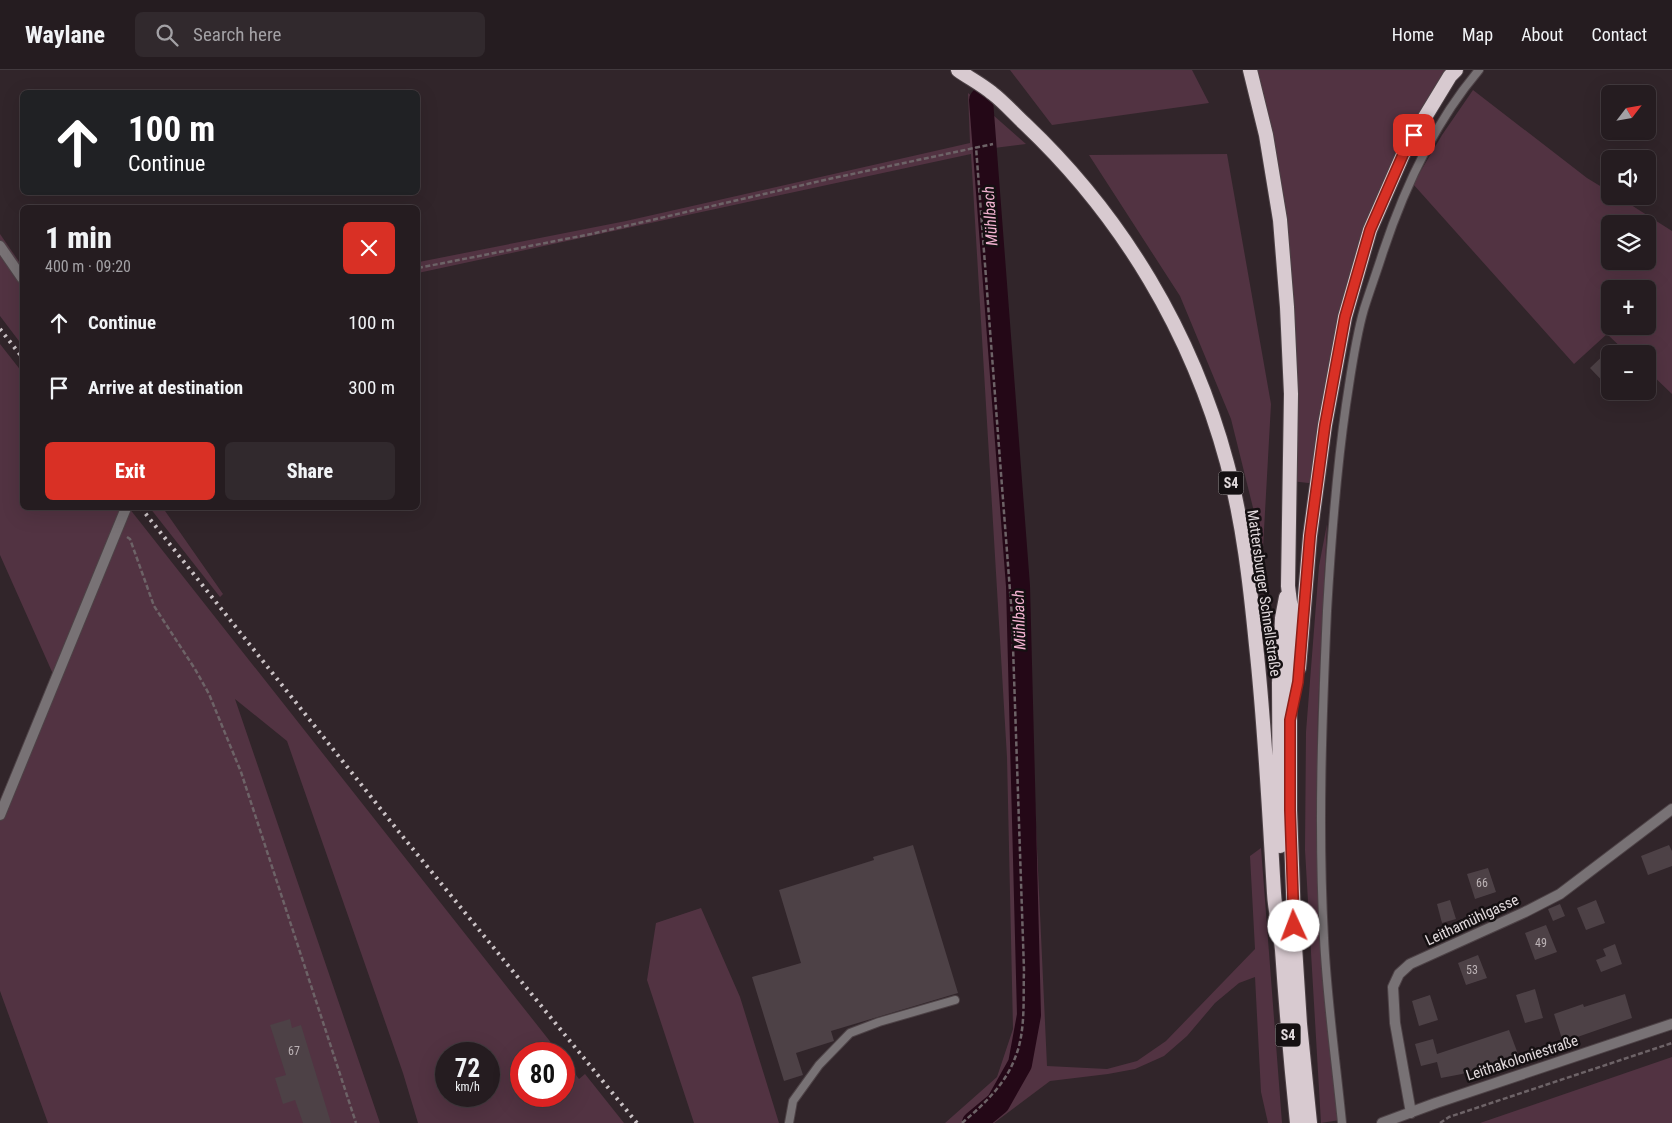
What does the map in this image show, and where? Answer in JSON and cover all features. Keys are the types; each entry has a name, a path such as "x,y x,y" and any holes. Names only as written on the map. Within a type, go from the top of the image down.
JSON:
{"highway":[{"name":"Mattersburger Schnellstraße","path":"1250,70 1266,135 1280,220 1288,307 1291,394 1288,586 1292,618 1290,810 1295,946 1305,1122"},
{"path":"1290,720 1298,682 1310,536 1322,445 1345,317 1370,230 1401,159 1445,84 1456,70"},
{"name":"Mattersburger Schnellstraße","path":"963,73 992,92 1042,140 1110,219 1137,258 1184,342 1215,422 1230,474 1246,556 1261,692 1274,900 1282,946 1287,1027 1305,1122"},
{"path":"1282,946 1280,684 1282,618 1288,586"}],"street":[{"path":"0,246 20,275"},
{"path":"0,815 125,510"},
{"name":"Leithamühlgasse","path":"1411,1113 1395,1023 1392,986 1398,974 1410,964 1525,912 1560,894 1672,809"},
{"name":"Leithakoloniestraße","path":"1382,1123 1672,1024"}],"lane":[{"path":"1342,1123 1324,941 1320,833 1322,726 1331,544 1340,450 1352,365 1364,310 1394,220 1412,174 1436,130 1467,85 1480,70"},
{"path":"789,1123 793,1101 819,1065 850,1033 879,1022 955,1000"}],"path":[{"path":"420,268 592,234 992,144"},
{"path":"962,1123 1000,1086 1016,1058 1023,1021 1024,960 1012,617 977,147"},
{"path":"117,531 130,539 154,606 209,694 241,772 356,1123"},
{"path":"1440,1123 1450,1117 1672,1043"}],"shaded area":[{"path":"1010,70 1192,70 1209,103 1052,125"},
{"path":"1250,70 1456,70 1370,230 1317,484 1291,481 1287,307"},
{"path":"1473,90 1587,178 1601,187 1601,205 1631,205 1647,215 1601,215 1601,270 1656,270 1656,221 1672,231 1672,394 1656,379 1656,345 1619,345 1608,335 1656,335 1656,280 1601,280 1601,335 1606,335 1574,364 1413,184 1442,135"},
{"path":"968,93 1026,144 994,148 1029,674 1047,1066 1107,1069 1137,1061 1166,1041 1255,949 1250,856 1261,848 1282,1123 1268,1123 1261,1092 1255,977 1239,983 1215,1003 1187,1036 1164,1056 1135,1069 1050,1081 994,1123 945,1123 997,1077 1013,1029 1007,757 971,154 420,273 420,262 626,221 970,143"},
{"path":"1227,154 1271,404 1263,548 1231,419 1180,296 1089,155"},
{"path":"0,234 20,263 20,342 0,316"},
{"path":"0,344 20,369 20,510 131,510 551,1042 510,1042 510,1107 575,1107 575,1074 579,1079 585,1074 624,1123 418,1123 403,1073 287,741 235,699 380,1123 48,1123 0,991 0,800 53,674 0,555"},
{"path":"152,510 164,510 223,594 220,597"},
{"path":"1327,524 1318,708 1316,828 1321,944 1340,1120 1321,1123 1305,850 1306,732 1319,566"},
{"path":"701,908 740,997 779,1123 694,1123 647,980 656,923"},
{"path":"1672,1057 1672,1123 1480,1123"}],"building":[{"path":"1601,358 1601,380 1590,368"},
{"path":"913,845 958,993 831,1031 834,1041 796,1053 803,1075 784,1081 752,977 801,963 779,890 874,860 873,857"},
{"path":"1669,845 1672,851 1672,866 1648,875 1641,856"},
{"path":"1488,868 1496,892 1475,899 1467,874"},
{"path":"1450,900 1456,919 1442,923 1437,904"},
{"path":"1596,900 1605,923 1586,930 1577,908"},
{"path":"1560,904 1565,916 1553,921 1548,909"},
{"path":"1546,925 1557,952 1535,960 1525,933"},
{"path":"1615,944 1622,964 1601,972 1596,960 1606,956 1603,949"},
{"path":"1478,955 1487,978 1466,985 1458,963"},
{"path":"1535,989 1543,1018 1525,1023 1516,995"},
{"path":"1625,994 1632,1018 1563,1042 1554,1014 1583,1004 1584,1007"},
{"path":"1430,995 1438,1020 1419,1026 1412,1001"},
{"path":"290,1019 292,1028 301,1025 331,1123 303,1123 295,1100 283,1104 275,1078 286,1075 270,1025"},
{"path":"1509,1030 1518,1054 1462,1074 1441,1078 1437,1062 1421,1066 1415,1044 1433,1039 1437,1054"}],"waterway":[{"name":"Mühlbach","path":"974,1123 998,1103 1020,1064 1029,1015 1018,586 981,100"}],"railway":[{"path":"0,329 20,354"},
{"path":"143,510 399,832 637,1123"}],"route":[{"path":"1294,926 1290,810 1290,720 1298,682 1310,536 1325,425 1345,317 1370,230 1405,150 1414,135"}]}
